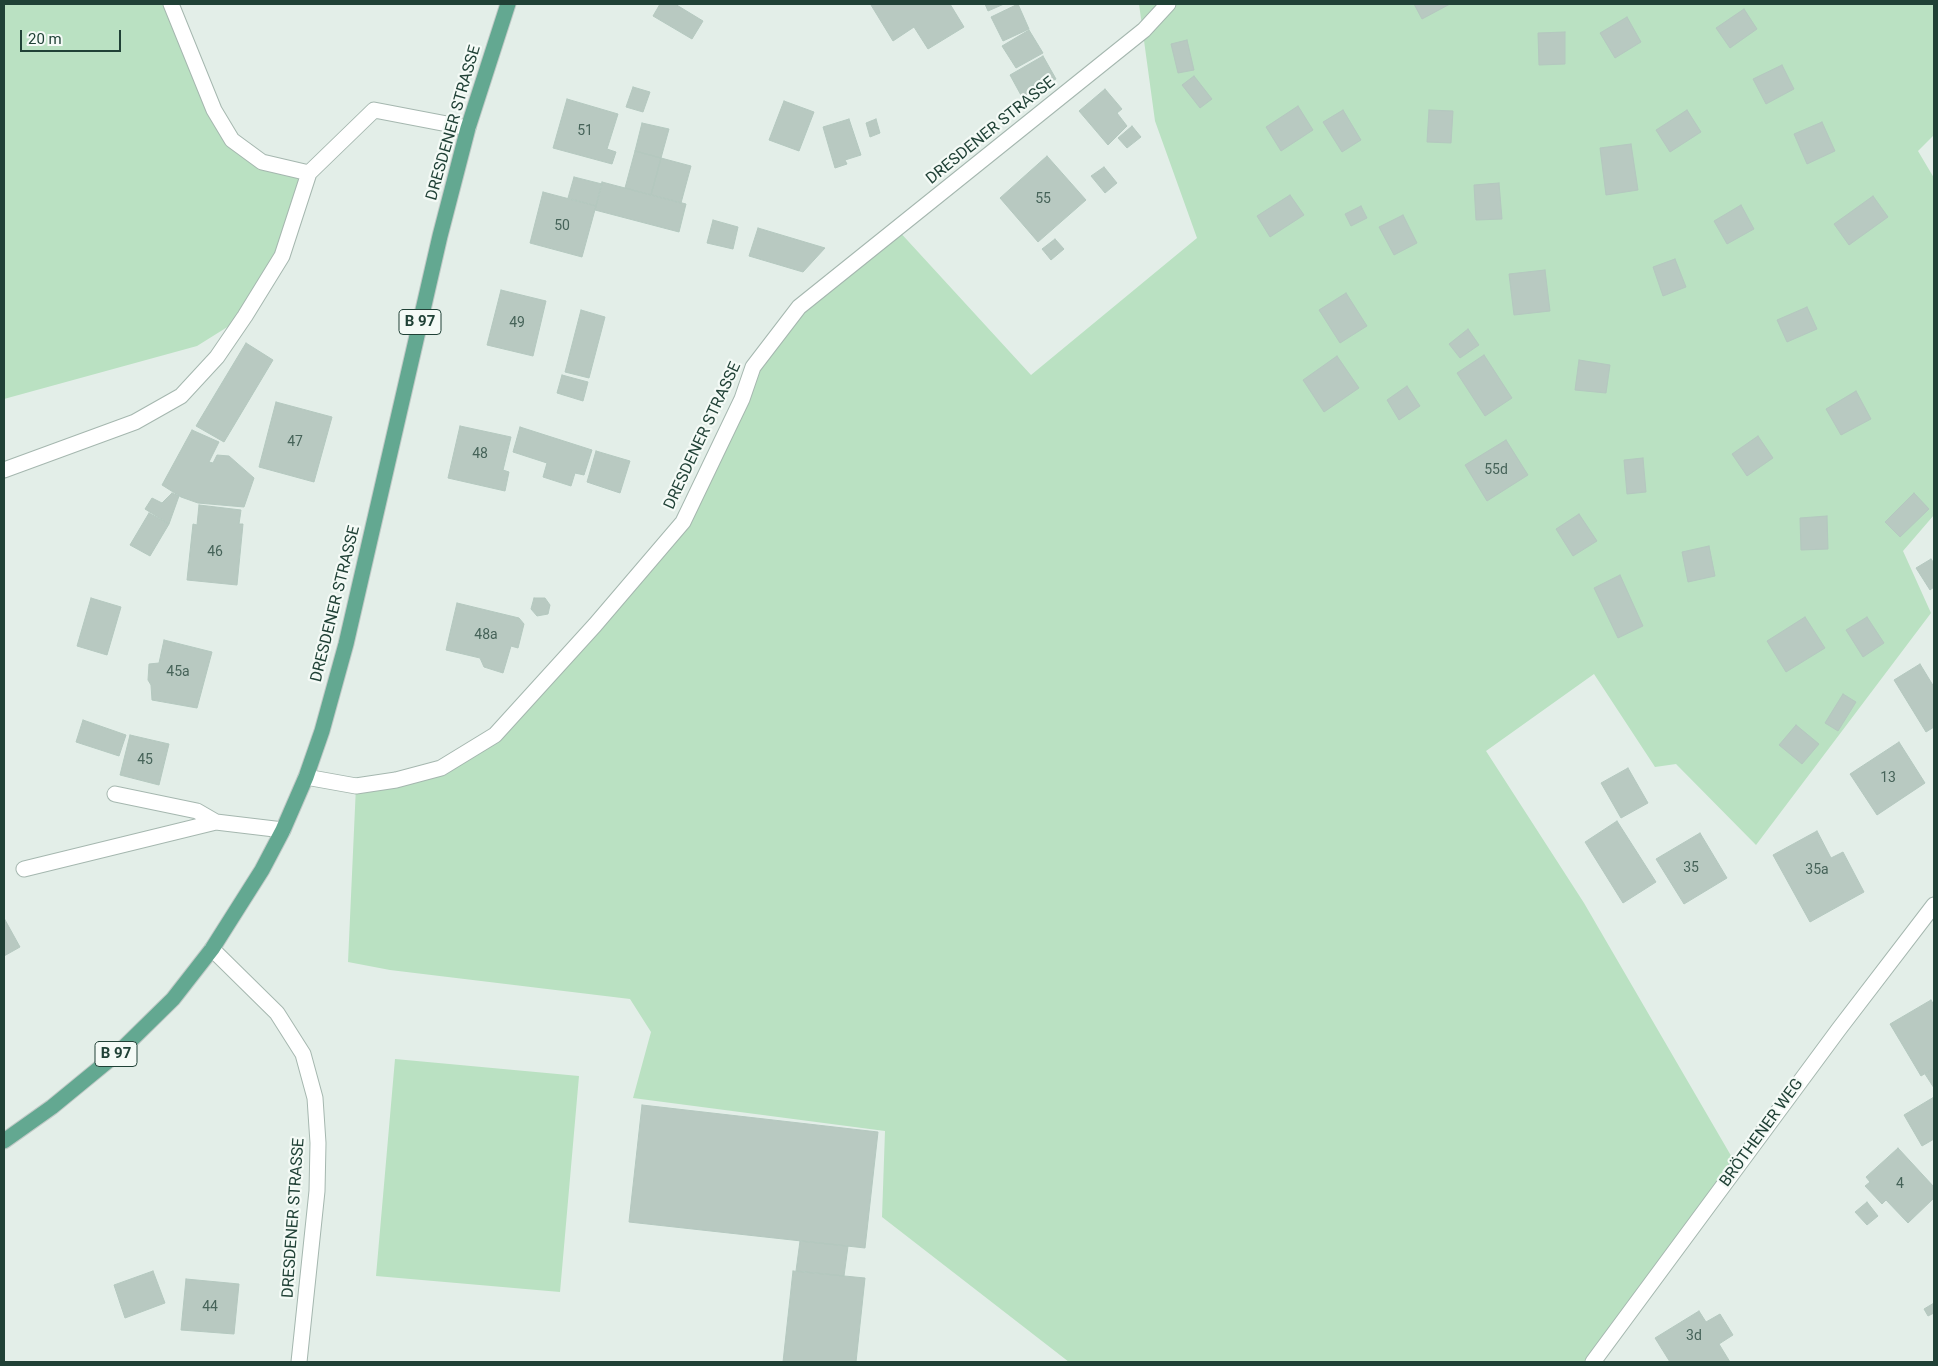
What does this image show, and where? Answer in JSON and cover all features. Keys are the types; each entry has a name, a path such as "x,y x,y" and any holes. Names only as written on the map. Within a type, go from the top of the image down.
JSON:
{"main road":[{"name":"DRESDENER STRASSE","path":"212,950 262,870 283,830 306,777 322,731 346,644 440,236 468,128 508,4"},
{"name":"B 97","path":"4,1140 52,1107 118,1052 173,999 212,950"}],"street":[{"path":"171,4 214,110 232,140 262,162 309,173"},
{"name":"DRESDENER STRASSE","path":"306,777 356,786 396,780 440,768 496,734 595,626 683,522 742,399 752,367 799,307 1144,30 1168,4"},
{"path":"4,470 135,422 181,396 217,357 282,256 309,173 374,110 468,128"},
{"path":"115,794 197,811 216,822"},
{"path":"24,870 216,822 283,830"},
{"name":"BRÖTHENER WEG","path":"1593,1362 1839,1029 1934,906"},
{"name":"DRESDENER STRASSE","path":"212,950 277,1012 303,1054 315,1098 318,1143 316,1190 299,1362"}],"green space":[{"path":"4,4 171,4 214,110 262,162 309,174 281,256 245,316 197,346 4,399"},
{"path":"1139,4 1934,4 1934,135 1918,151 1934,178 1934,515 1903,551 1931,613 1756,845 1676,764 1655,767 1594,674 1486,751 1584,903 1737,1166 1592,1362 1069,1362 882,1217 885,1131 633,1098 651,1032 630,999 390,970 348,962 356,786 396,780 496,735 683,522 753,367 800,308 897,229 1031,375 1197,238 1155,121"},
{"path":"395,1059 579,1076 560,1292 376,1276"}],"building":[{"path":"660,4 675,4 703,21 692,39 653,16"},
{"path":"872,4 950,4 964,27 928,49 914,27 893,41"},
{"path":"985,4 1004,4 988,11"},
{"path":"1018,4 1029,29 1003,41 991,17"},
{"path":"1414,4 1450,4 1422,19"},
{"path":"1744,9 1757,29 1730,48 1716,28"},
{"path":"1627,17 1641,42 1615,58 1600,33"},
{"path":"1029,30 1043,53 1016,68 1002,46"},
{"path":"1565,32 1565,64 1539,65 1538,33"},
{"path":"1187,40 1194,70 1178,73 1171,44"},
{"path":"1043,56 1056,79 1022,97 1010,75"},
{"path":"1782,65 1794,89 1766,104 1753,79"},
{"path":"1194,76 1212,99 1200,108 1182,85"},
{"path":"633,87 650,92 643,112 626,107"},
{"path":"1105,89 1122,109 1117,113 1127,126 1108,145 1079,111"},
{"path":"567,99 618,114 607,149 616,152 612,164 553,148"},
{"path":"784,101 814,112 799,151 769,140"},
{"path":"1298,106 1313,130 1281,151 1266,127"},
{"path":"1343,110 1361,140 1342,152 1323,122"},
{"path":"1429,110 1453,111 1451,143 1427,142"},
{"path":"1687,110 1701,132 1670,152 1656,130"},
{"path":"849,119 861,155 845,160 847,164 835,168 823,127"},
{"path":"876,119 880,133 870,137 866,123"},
{"path":"1822,122 1835,151 1807,164 1794,134"},
{"path":"642,123 669,129 661,158 635,151"},
{"path":"1132,126 1141,137 1127,148 1118,138"},
{"path":"1631,144 1638,190 1606,195 1600,148"},
{"path":"635,151 661,158 651,195 625,188"},
{"path":"1047,156 1086,200 1038,242 1000,198"},
{"path":"661,158 691,166 681,203 651,195"},
{"path":"1104,167 1117,183 1105,193 1091,176"},
{"path":"574,177 602,184 596,206 568,198"},
{"path":"602,182 686,204 679,232 595,210"},
{"path":"1499,183 1502,219 1476,220 1474,185"},
{"path":"543,192 596,206 582,257 530,243"},
{"path":"1290,195 1304,215 1270,237 1257,216"},
{"path":"1873,196 1888,217 1849,245 1834,224"},
{"path":"1741,205 1754,229 1727,244 1714,221"},
{"path":"1361,206 1367,218 1351,226 1345,214"},
{"path":"1403,215 1417,243 1394,255 1379,227"},
{"path":"713,220 738,227 733,249 707,243"},
{"path":"758,228 825,248 803,272 749,256"},
{"path":"1055,239 1064,249 1051,260 1042,249"},
{"path":"1675,259 1686,287 1663,296 1653,267"},
{"path":"1545,270 1550,311 1514,315 1509,274"},
{"path":"501,290 546,301 533,356 487,345"},
{"path":"1346,293 1367,326 1340,343 1319,310"},
{"path":"1807,307 1817,329 1787,342 1777,320"},
{"path":"581,310 605,317 589,378 565,372"},
{"path":"1468,329 1479,345 1460,358 1449,344"},
{"path":"246,343 273,360 224,442 196,426"},
{"path":"1484,355 1512,398 1485,416 1457,373"},
{"path":"1337,356 1359,388 1324,412 1303,380"},
{"path":"1579,360 1610,365 1606,393 1575,390"},
{"path":"562,375 588,382 583,401 557,393"},
{"path":"1407,386 1420,406 1399,420 1387,400"},
{"path":"1856,391 1871,419 1841,435 1826,409"},
{"path":"276,402 332,417 314,482 259,467"},
{"path":"460,426 511,437 503,470 509,472 505,491 448,478"},
{"path":"520,427 592,450 584,475 575,473 571,486 543,477 547,463 513,452"},
{"path":"192,430 219,442 209,462 213,463 217,455 229,456 254,478 244,507 198,503 181,497 162,485"},
{"path":"1758,436 1773,458 1747,476 1732,454"},
{"path":"1506,440 1528,475 1487,501 1465,465"},
{"path":"596,451 630,461 620,493 587,482"},
{"path":"1643,458 1646,492 1627,494 1624,460"},
{"path":"172,493 179,496 169,524 145,509 152,498 162,503"},
{"path":"1914,493 1929,509 1900,537 1885,522"},
{"path":"199,505 241,510 239,524 243,524 237,585 187,580 193,524 197,525"},
{"path":"149,513 169,524 150,556 130,545"},
{"path":"1579,514 1597,541 1573,556 1556,529"},
{"path":"1827,516 1828,549 1801,550 1800,518"},
{"path":"1709,546 1715,576 1688,582 1682,552"},
{"path":"1931,559 1934,563 1934,587 1930,590 1916,568"},
{"path":"1620,575 1643,626 1618,638 1594,588"},
{"path":"91,598 121,607 107,655 77,646"},
{"path":"534,598 545,598 550,605 548,614 537,616 531,609"},
{"path":"457,603 519,618 524,624 518,648 511,646 503,673 484,667 480,658 446,650"},
{"path":"1805,617 1825,648 1786,672 1767,641"},
{"path":"1867,617 1884,643 1863,657 1846,630"},
{"path":"164,640 212,652 197,708 152,700 151,685 148,680 149,664 159,663"},
{"path":"1920,664 1934,687 1934,727 1926,732 1894,680"},
{"path":"1843,694 1856,702 1838,731 1825,723"},
{"path":"83,720 126,735 119,756 76,742"},
{"path":"1796,725 1819,744 1802,764 1779,745"},
{"path":"130,735 169,744 159,785 120,775"},
{"path":"1899,742 1925,783 1877,815 1850,774"},
{"path":"1628,768 1648,803 1621,818 1601,783"},
{"path":"1617,821 1656,882 1623,903 1585,842"},
{"path":"1817,831 1831,858 1843,852 1864,892 1810,922 1773,855"},
{"path":"1700,833 1727,878 1684,904 1656,859"},
{"path":"4,918 20,947 4,956"},
{"path":"1931,1000 1934,1005 1934,1068 1921,1076 1890,1024"},
{"path":"1934,1068 1934,1088 1925,1074"},
{"path":"1934,1097 1934,1139 1922,1146 1904,1115"},
{"path":"642,1105 878,1132 865,1248 629,1222"},
{"path":"1898,1148 1934,1187 1934,1198 1908,1223 1886,1200 1882,1204 1865,1186 1870,1182 1866,1177"},
{"path":"1867,1202 1878,1216 1867,1225 1855,1212"},
{"path":"800,1241 848,1246 844,1276 796,1271"},
{"path":"153,1271 165,1303 125,1318 114,1285"},
{"path":"793,1271 865,1278 856,1362 783,1362"},
{"path":"186,1279 239,1284 234,1334 181,1330"},
{"path":"1934,1303 1934,1313 1928,1316 1924,1309"},
{"path":"1699,1311 1706,1322 1720,1314 1733,1335 1719,1344 1730,1362 1670,1362 1655,1338"}]}
